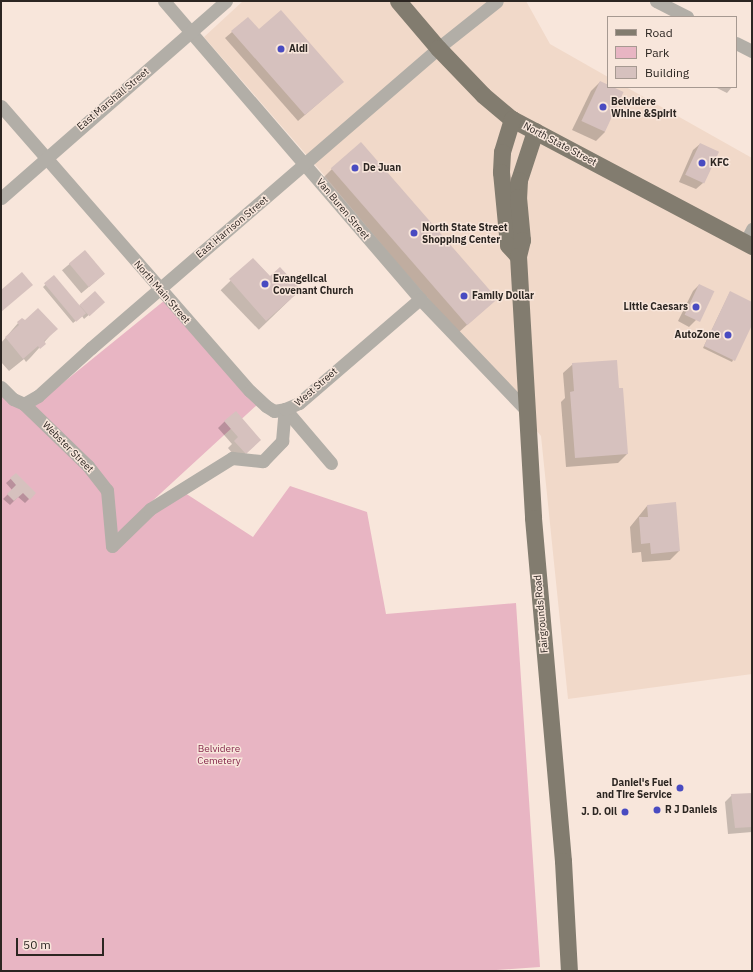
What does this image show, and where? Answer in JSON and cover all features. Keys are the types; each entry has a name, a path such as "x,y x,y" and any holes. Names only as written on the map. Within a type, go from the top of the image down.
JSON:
{"main road":[{"name":"North State Street","path":"398,1 438,48 483,95 512,119 750,239"},
{"name":"Fairgrounds Road","path":"512,119 502,152 500,172 508,245 518,256"},
{"name":"Fairgrounds Road","path":"535,131 519,180 519,210 522,240 518,256 534,524 563,861 570,971"}],"street":[{"name":"Van Buren Street","path":"164,1 420,299 528,412"},
{"name":"East Marshall Street","path":"1,198 45,156 226,1"},
{"name":"East Harrison Street","path":"24,404 38,396 159,289 305,165 438,48 497,1"},
{"path":"656,1 685,16"},
{"path":"737,44 752,51"},
{"name":"North Main Street","path":"1,106 159,289 266,406 274,410 285,409"},
{"name":"West Street","path":"112,546 150,509 232,458 263,461 282,441 285,409 299,403 420,299"},
{"name":"Webster Street","path":"1,387 13,399 24,404 88,466 107,490 112,546"},
{"path":"285,409 331,463"}],"shaded area":[{"path":"243,1 526,1 550,44 607,76 607,88 628,88 752,158 752,674 568,699 541,436 324,175 204,37"}],"green space":[{"name":"Belvidere Cemetery","path":"165,300 258,404 112,538 185,493 253,537 290,486 367,512 386,614 516,603 540,967 483,971 1,971 1,389 27,412"}],"building":[{"name":"Aldi","path":"281,10 344,82 305,115 231,31 248,17 259,29"},
{"name":"Belvidere Whine &Spirit","path":"600,81 607,84 607,88 615,88 624,92 605,132 581,121"},
{"name":"North State Street Shopping Center","path":"361,142 497,299 467,325 331,168"},
{"name":"KFC","path":"700,143 719,152 704,184 685,175"},
{"path":"85,250 105,274 89,287 69,263"},
{"name":"Evangelical Covenant Church","path":"253,258 270,276 280,267 301,290 266,321 229,279"},
{"path":"22,272 33,285 1,312 1,290"},
{"path":"54,275 86,313 76,322 44,283"},
{"name":"Little Caesars","path":"699,284 714,291 700,322 685,315"},
{"path":"95,291 105,302 89,316 79,305"},
{"name":"AutoZone","path":"730,291 752,302 752,325 735,361 704,346"},
{"path":"38,308 58,329 44,341 46,344 40,349 38,346 23,359 5,337 19,325 17,322 22,318 25,320"},
{"path":"617,360 619,388 623,388 628,454 575,458 570,392 574,391 572,363"},
{"path":"236,411 261,440 246,454 234,441 238,437 224,421"},
{"path":"16,473 36,493 30,500 23,493 14,501 7,494 16,485 10,478"},
{"path":"676,502 680,551 651,554 650,543 641,544 639,517 648,517 647,505"},
{"path":"752,793 752,827 735,828 731,794"}],"place":[{"name":"Aldi","path":"281,49"},
{"name":"Belvidere Whine &Spirit","path":"603,107"},
{"name":"KFC","path":"702,163"},
{"name":"De Juan","path":"355,168"},
{"name":"North State Street Shopping Center","path":"414,233"},
{"name":"Evangelical Covenant Church","path":"265,284"},
{"name":"Family Dollar","path":"464,296"},
{"name":"Little Caesars","path":"696,307"},
{"name":"AutoZone","path":"728,335"},
{"name":"Daniel's Fuel and Tire Service","path":"680,788"},
{"name":"R J Daniels","path":"657,810"},
{"name":"J. D. Oil","path":"625,812"}]}
